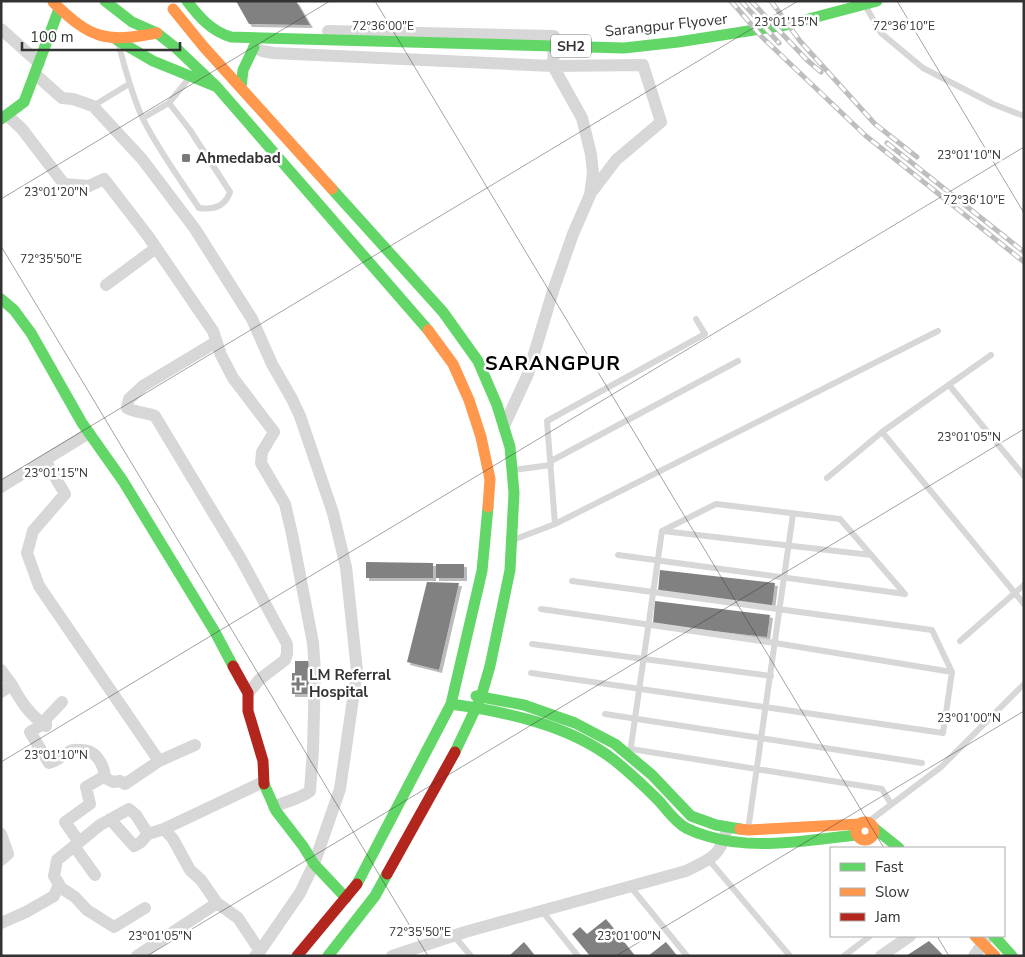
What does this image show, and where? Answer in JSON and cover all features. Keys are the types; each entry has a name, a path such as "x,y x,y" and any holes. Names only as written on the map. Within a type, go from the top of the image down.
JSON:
{"main road":[{"path":"105,1 132,22 157,33 176,48 217,87 421,320 453,364 469,400 481,438 490,479 482,571 451,704 357,885 297,956"},
{"path":"187,1 206,23 220,34"},
{"name":"Sarangpur Flyover","path":"220,34 257,42 624,48 678,42 786,25 877,1"},
{"path":"4,117 24,102 37,69 55,5 67,17 84,29 102,38 117,40 162,32 170,27 173,20 170,5"},
{"path":"170,5 203,46 443,312 478,361 497,405 510,447 514,493 510,570 490,666 479,702 463,738 375,896 328,956"},
{"path":"117,40 153,61 190,78 217,87"},
{"path":"240,87 243,70 257,42"},
{"path":"176,48 217,46"},
{"path":"1,299 14,310 31,333 89,433 133,497 215,632 248,693 248,711 263,761 263,782 274,807 314,864 346,898"},
{"path":"454,692 570,735 608,755 642,785 684,827 736,844 873,836 867,824"},
{"path":"451,704 479,702 524,705 575,723 630,753 691,816 716,825 748,830 867,824 898,847"},
{"path":"867,824 856,828 861,838 876,847"},
{"path":"985,937 995,956"},
{"path":"985,937 1012,956"}],"street":[{"path":"1,29 62,98 73,99 93,106 142,159 195,229 252,319 272,364 300,416 333,513 346,567 357,671 340,789 314,864 300,892 257,954 238,918 218,903 201,880 190,870 173,839 164,829"},
{"path":"220,34 243,30 276,30 554,36 553,66 582,118 590,147 594,173 590,194 553,292 528,374 504,426"},
{"path":"257,42 273,53 553,66 644,65 661,122 616,160 590,194"},
{"path":"4,117 22,129 64,184 89,186 104,179 156,248 213,331 221,355 233,378 274,432 262,452 261,462 285,504 313,643 315,672 314,750 310,792 274,807"},
{"path":"106,285 156,248"},
{"path":"216,342 143,386 129,399 127,408 134,412 155,416 241,559 287,644 285,660 260,678 248,693"},
{"path":"1,486 89,433"},
{"path":"45,460 65,494 33,531 27,553 39,586 160,761"},
{"path":"1,670 7,688 43,724"},
{"path":"62,702 46,718 46,726 43,724 30,732 49,763 63,757 72,750 86,749 98,758 104,769 105,776 86,787 90,804 66,822 76,844 95,875"},
{"path":"103,777 113,782 120,781 125,784 160,761 195,745"},
{"path":"110,819 134,846 142,842 148,834 164,829 263,782"},
{"path":"1,923 26,912 54,896 59,884 54,876 57,860 110,819 129,809 136,815 148,834"},
{"path":"392,956 454,936 686,871 709,860 720,850 727,827"},
{"path":"1,834 8,854 1,860"},
{"path":"58,886 75,898 87,910 114,927 145,908"},
{"path":"137,956 218,903"},
{"path":"881,956 909,937"},
{"path":"974,956 985,937"}],"lane":[{"path":"864,1 881,33 923,68 993,104 1024,116"},
{"path":"117,40 129,84 143,118 159,148 199,208 213,208 222,205 230,192 190,130 169,103"},
{"path":"143,118 169,103 190,78"},
{"path":"93,106 129,84"},
{"path":"555,524 547,421 705,334 696,318"},
{"path":"511,540 555,524 938,331"},
{"path":"827,478 882,432 991,355"},
{"path":"512,470 551,463 738,361"},
{"path":"949,385 1024,476"},
{"path":"882,432 1024,604"},
{"path":"618,555 905,594 840,519 716,504 662,531"},
{"path":"748,830 793,514"},
{"path":"662,531 871,555"},
{"path":"662,531 630,753 882,789 891,804"},
{"path":"531,673 944,733 952,672 932,630 572,581"},
{"path":"960,641 1024,585"},
{"path":"541,609 776,643 952,672"},
{"path":"532,644 771,676"},
{"path":"867,824 941,767 1024,684"},
{"path":"605,714 922,763"},
{"path":"709,860 790,956"},
{"path":"630,886 687,956"},
{"path":"542,911 578,956"},
{"path":"454,936 471,956"},
{"path":"844,956 869,937"}],"building":[{"path":"236,1 296,1 310,25 249,24"},
{"path":"366,562 433,563 433,578 366,578"},
{"path":"436,564 464,564 464,578 436,578"},
{"path":"660,570 775,583 772,606 658,592"},
{"path":"427,582 459,583 439,670 407,662"},
{"path":"655,601 770,615 767,637 653,624"},
{"path":"295,661 310,661 311,694 292,694 292,673 295,673"},
{"path":"606,919 635,956 590,956 572,934 580,927 587,934"},
{"path":"929,941 942,954 941,956 906,956"},
{"path":"524,942 535,956 509,956"},
{"path":"666,942 677,956 648,956"}],"railway":[{"path":"731,1 762,37 866,136 1024,262"},
{"path":"741,1 779,43"},
{"path":"751,1 807,60 821,72"},
{"path":"771,1 800,41 875,124 917,157"},
{"path":"887,143 1024,252"}],"traffic: fast":[{"path":"105,1 132,22 157,33 176,48 217,87 428,330"},
{"path":"187,1 206,23 217,31 231,37 624,48 678,42 786,25 877,1"},
{"path":"1,119 24,102 59,9"},
{"path":"117,40 153,61 217,87"},
{"path":"241,87 243,70 254,47"},
{"path":"332,189 443,312 478,361 497,405 510,447 514,493 510,570 490,666 481,697 455,752"},
{"path":"1,299 14,310 31,333 82,423 123,481 215,632 233,666"},
{"path":"357,884 451,704 482,571 488,507"},
{"path":"476,696 524,705 575,723 615,744 652,775 691,816 716,825 740,829"},
{"path":"451,704 515,716 557,729 577,738 614,760 654,796 682,825 702,834 725,840 763,844 857,835"},
{"path":"264,784 276,811 303,846 314,864 346,898"},
{"path":"874,828 898,847"},
{"path":"328,956 375,896 387,874"},
{"path":"995,937 1012,956"}],"traffic: slow":[{"path":"53,2 78,24 100,35 124,38 157,33"},
{"path":"173,9 203,46 332,189"},
{"path":"428,330 453,364 469,400 481,437 490,479 488,507"},
{"path":"861,822 869,822 874,827 874,831 872,838 861,840 856,835 856,827 861,822"},
{"path":"740,829 859,824"},
{"path":"976,937 995,956"}],"traffic: jam":[{"path":"233,666 248,693 248,711 263,761 264,784"},
{"path":"387,874 455,752"},
{"path":"297,956 357,884"}],"place":[{"name":"Ahmedabad","path":"186,158"},
{"name":"LM Referral Hospital","path":"298,684"}],"district":[{"name":"SARANGPUR","path":"553,363"}]}
